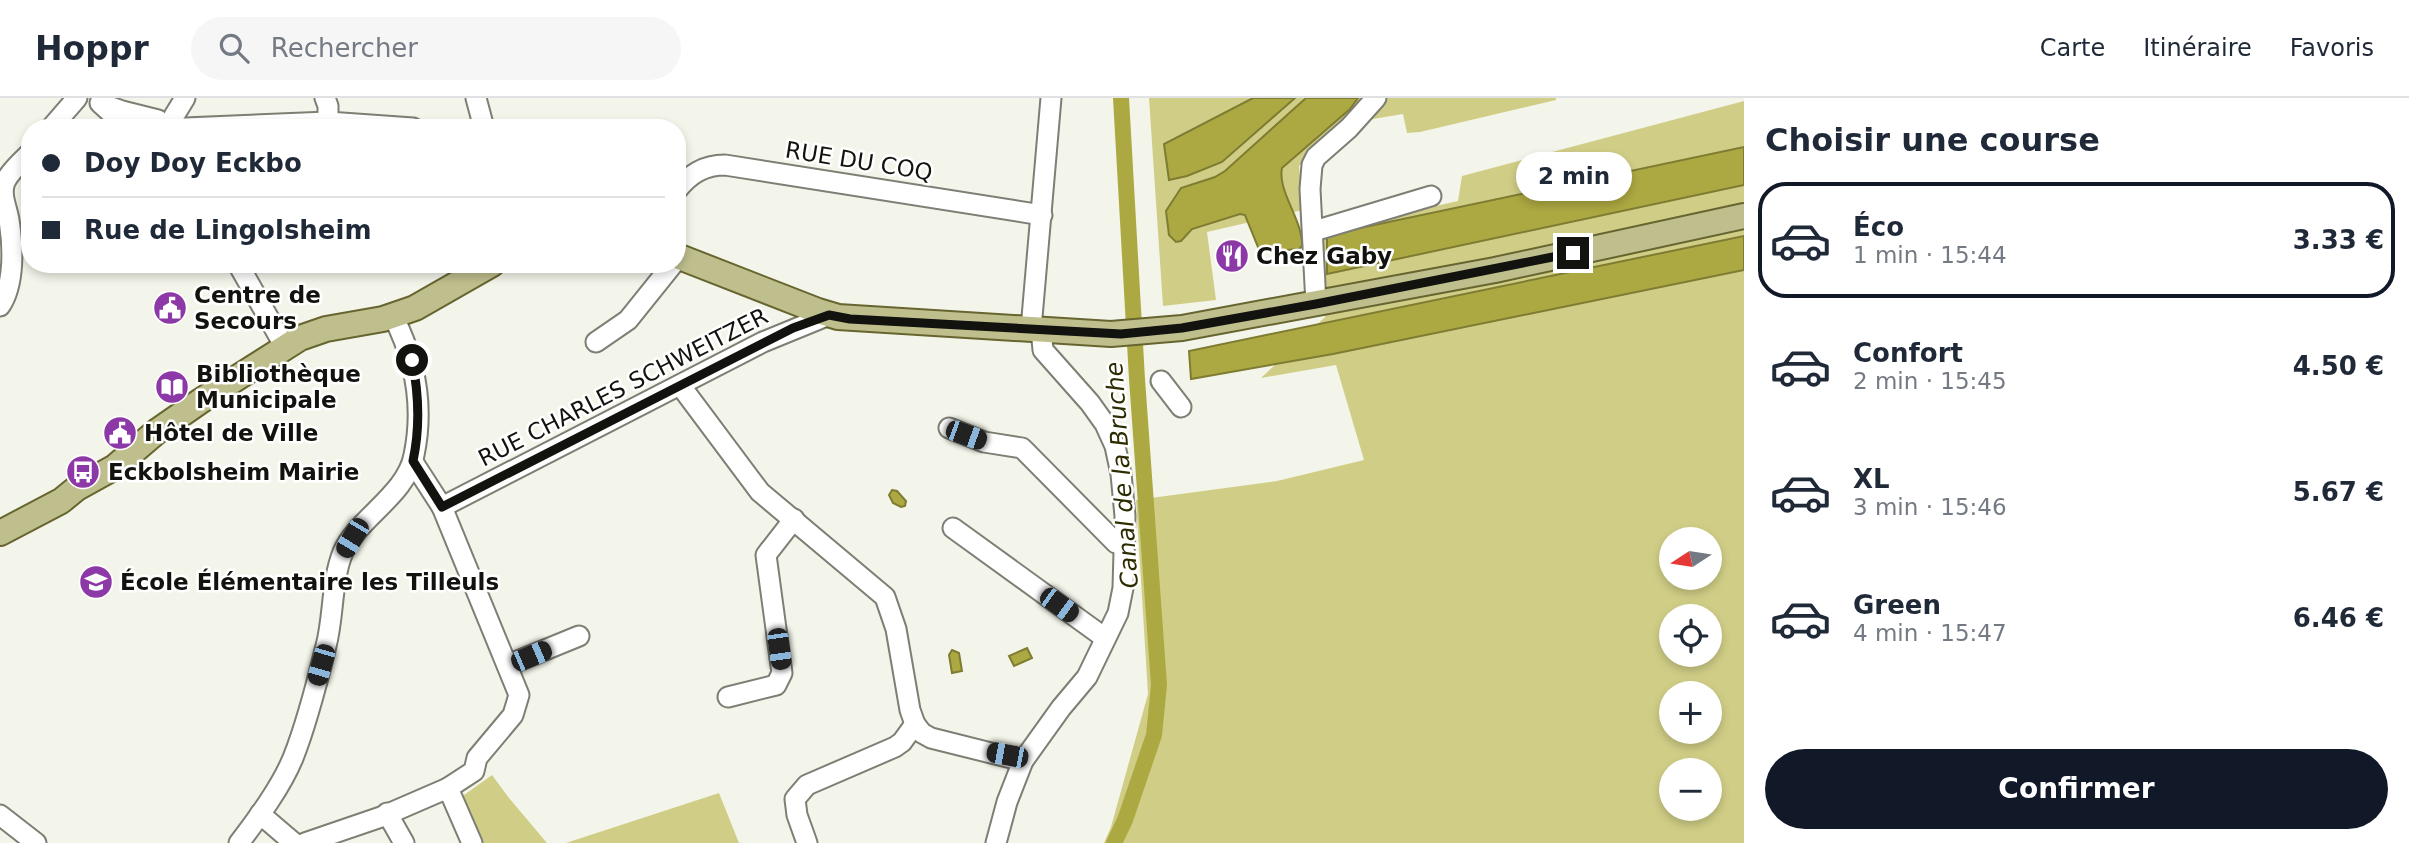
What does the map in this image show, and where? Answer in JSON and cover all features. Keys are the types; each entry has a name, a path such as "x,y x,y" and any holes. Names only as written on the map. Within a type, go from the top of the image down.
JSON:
{"main road":[{"path":"686,262 829,315 850,319 1121,334 1316,304 1495,270 1744,216"},
{"path":"0,533 61,501 77,488 115,467 156,432 285,347 326,328 393,316 426,303 477,273"}],"street":[{"path":"59,119 77,98"},
{"path":"174,119 185,98"},
{"path":"325,98 328,119"},
{"path":"476,98 482,119"},
{"path":"996,843 1006,802 1023,761 1087,677 1121,602 1125,545 1121,474 1111,435 1090,403 1043,350 1036,329 1051,98"},
{"path":"1316,304 1310,189 1312,164 1376,98"},
{"path":"97,100 122,111 152,119"},
{"path":"97,100 118,119"},
{"path":"0,306 6,297 11,266 9,221 3,195 4,174 21,160"},
{"name":"RUE DU COQ","path":"686,182 698,171 710,166 725,165 1042,215"},
{"path":"1314,231 1431,196"},
{"path":"243,273 285,347"},
{"path":"596,342 628,320 666,273"},
{"name":"RUE CHARLES SCHWEITZER","path":"442,507 793,328 829,315"},
{"path":"239,843 260,814 292,759 327,643 335,585 343,552 401,482 413,461 418,427 416,384 408,349 393,316"},
{"path":"1161,381 1181,407"},
{"path":"680,385 760,492 884,597 894,617 910,710 922,733 931,738 1023,761"},
{"path":"949,428 984,442 1022,448 1115,543 1125,545"},
{"path":"305,843 448,788 474,771 477,758 513,715 519,695 442,507 413,461"},
{"path":"728,697 776,685 782,673 766,555 794,519"},
{"path":"953,528 1105,638"},
{"path":"508,665 579,636"},
{"path":"807,843 797,815 795,799 807,785 895,747 915,724"},
{"path":"448,788 472,843"},
{"path":"387,813 404,843"},
{"path":"260,814 294,843"},
{"path":"0,815 36,843"}],"shaded area":[{"path":"1149,98 1556,100 1420,132 1407,133 1403,114 1373,119 1335,132 1299,166 1303,210 1207,232 1216,300 1163,306"},
{"path":"1253,98 1295,98 1222,162 1169,180 1164,144"},
{"path":"1306,98 1358,98 1350,109 1282,168 1283,186 1299,226 1302,246 1299,249 1260,252 1245,215 1240,214 1192,229 1181,241 1176,242 1169,235 1166,211 1181,188 1225,171"},
{"path":"1744,101 1744,843 1104,843 1111,827 1148,694 1136,500 1277,481 1364,460 1336,365 1261,378 1325,317 1321,232 1458,201 1462,176"},
{"path":"1744,147 1744,185 1327,274 1327,235"},
{"path":"1744,236 1744,270 1333,354 1191,379 1189,351"},
{"path":"892,490 897,491 906,501 905,506 893,503 889,495"},
{"path":"1027,648 1032,658 1014,666 1009,656"},
{"path":"952,650 959,653 962,671 952,673 949,655"},
{"path":"492,775 547,843 477,843 460,801 464,795"},
{"path":"719,793 739,843 566,843 572,841"}],"waterway":[{"name":"Canal de la Bruche","path":"1114,843 1125,820 1154,735 1159,685 1137,379 1121,98"}],"place":[{"name":"Chez Gaby","path":"1232,256"},
{"name":"Centre de Secours","path":"170,308"},
{"name":"Bibliothèque Municipale","path":"172,387"},
{"name":"Hôtel de Ville","path":"120,433"},
{"name":"Eckbolsheim Mairie","path":"83,472"},
{"name":"École Élémentaire les Tilleuls","path":"96,582"}],"route":[{"path":"412,360 418,404 417,441 413,461 442,507 764,342 829,315 850,319 1121,334 1182,328 1316,304 1573,253"}]}
